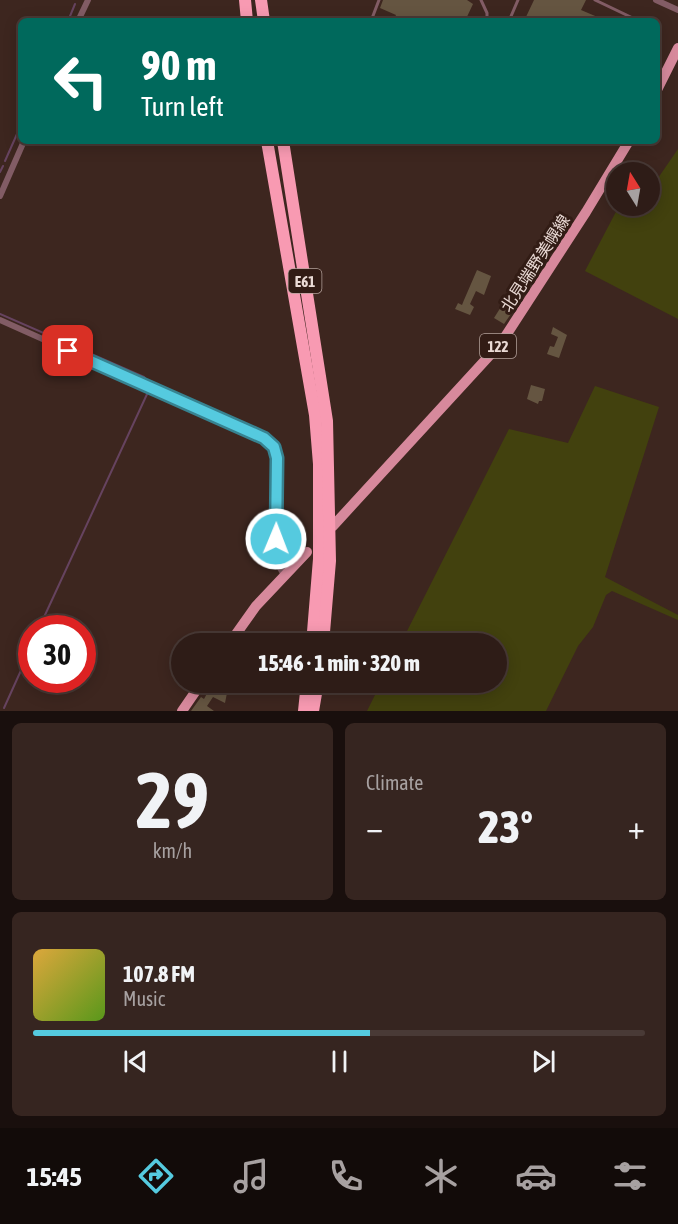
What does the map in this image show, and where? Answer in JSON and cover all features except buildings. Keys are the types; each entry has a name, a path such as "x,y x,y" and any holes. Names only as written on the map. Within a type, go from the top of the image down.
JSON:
{"highway":[{"path":"245,0 247,18"},
{"path":"261,0 264,18"},
{"name":"E61","path":"268,144 315,415 319,464 319,559 313,633"},
{"name":"E61","path":"283,144 326,414 330,561 324,633"},
{"path":"304,711 306,693"},
{"path":"314,711 316,693"}],"main road":[{"path":"660,84 678,48"},
{"name":"北見端野美幌線","path":"333,526 501,343 627,144"},
{"path":"237,633 256,606 307,552"},
{"path":"182,711 194,693"}],"street":[{"path":"79,18 88,0"},
{"path":"656,0 678,10"},
{"path":"0,196 23,144"},
{"path":"0,320 264,438 274,447 277,458 275,559 284,575"}],"lane":[{"path":"372,18 379,0"},
{"path":"480,0 487,13 487,18"},
{"path":"510,18 518,0"},
{"path":"595,0 633,18"}],"shaded area":[{"path":"678,149 678,319 585,271 614,216 660,216 660,175"},
{"path":"595,386 659,407 605,577 678,615 678,620 612,591 606,595 593,627 578,646 546,711 367,711 376,693 507,693 507,633 406,633 509,429 568,443"}],"waterway":[{"path":"69,18 75,4"},
{"path":"5,161 18,132"},
{"path":"0,172 3,166"},
{"path":"0,314 144,377 149,383"},
{"path":"45,615 148,392"},
{"path":"4,708 18,677"}],"route":[{"path":"68,351 264,438 274,447 277,458 276,539"}]}
